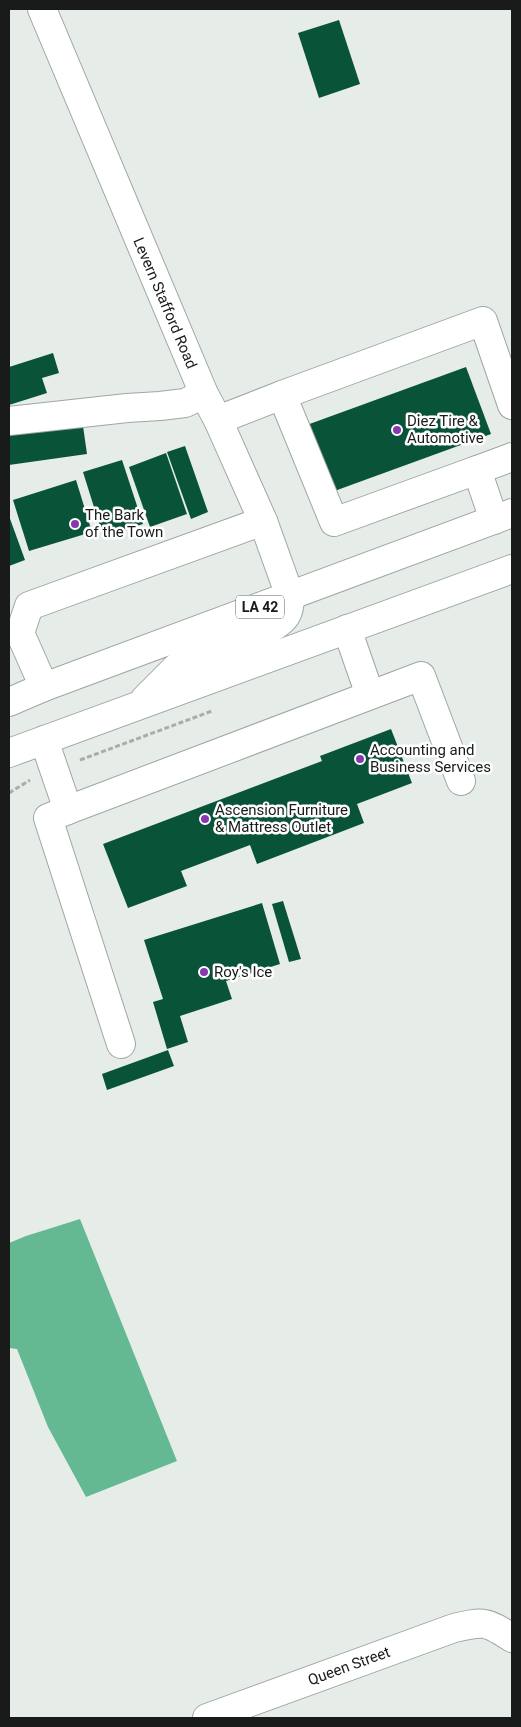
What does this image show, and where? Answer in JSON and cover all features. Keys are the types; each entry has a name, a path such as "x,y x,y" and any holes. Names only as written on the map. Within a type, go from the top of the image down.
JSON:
{"main road":[{"name":"Levern Stafford Road","path":"42,9 204,394 264,520 290,596"},
{"path":"218,420 483,321 512,404"},
{"path":"9,421 185,403 204,394"},
{"path":"282,395 334,522 512,457"},
{"path":"477,470 503,516"},
{"name":"LA 42","path":"9,702 44,687 503,516"},
{"path":"44,687 20,633 29,606 264,520"},
{"path":"9,754 512,569"},
{"path":"141,704 178,666 270,629 282,622 290,609 290,596"},
{"path":"347,629 370,695"},
{"path":"121,1044 48,818 421,676 461,781"},
{"path":"44,740 68,810"},
{"name":"Queen Street","path":"207,1718 454,1628 476,1623 502,1631"}],"shaded area":[{"path":"80,1219 177,1461 86,1497 48,1427 17,1349 9,1348 9,1243"}],"building":[{"path":"339,20 360,84 319,98 298,33"},
{"path":"53,353 59,373 42,378 47,393 9,405 9,367"},
{"name":"Diez Tire & Automotive","path":"466,367 491,434 329,493 304,426"},
{"path":"82,419 87,454 9,465 9,429"},
{"path":"185,446 208,512 191,519 167,452"},
{"path":"166,453 187,514 150,527 129,467"},
{"path":"122,460 143,524 103,536 83,472"},
{"path":"76,480 92,532 29,551 13,500"},
{"path":"9,516 25,560 9,566"},
{"path":"391,729 412,783 357,804 364,823 257,864 250,845 181,871 187,886 128,908 103,844 322,761 320,756"},
{"path":"283,901 301,959 289,962 272,904"},
{"name":"Roy's Ice","path":"262,903 280,964 226,981 232,999 180,1016 188,1042 167,1049 153,1002 163,999 144,940"},
{"path":"168,1050 174,1066 107,1090 102,1074"}],"place":[{"name":"Diez Tire & Automotive","path":"397,430"},
{"name":"The Bark of the Town","path":"75,524"},
{"name":"Accounting and Business Services","path":"360,759"},
{"name":"Ascension Furniture & Mattress Outlet","path":"205,819"},
{"name":"Roy's Ice","path":"204,972"}]}
